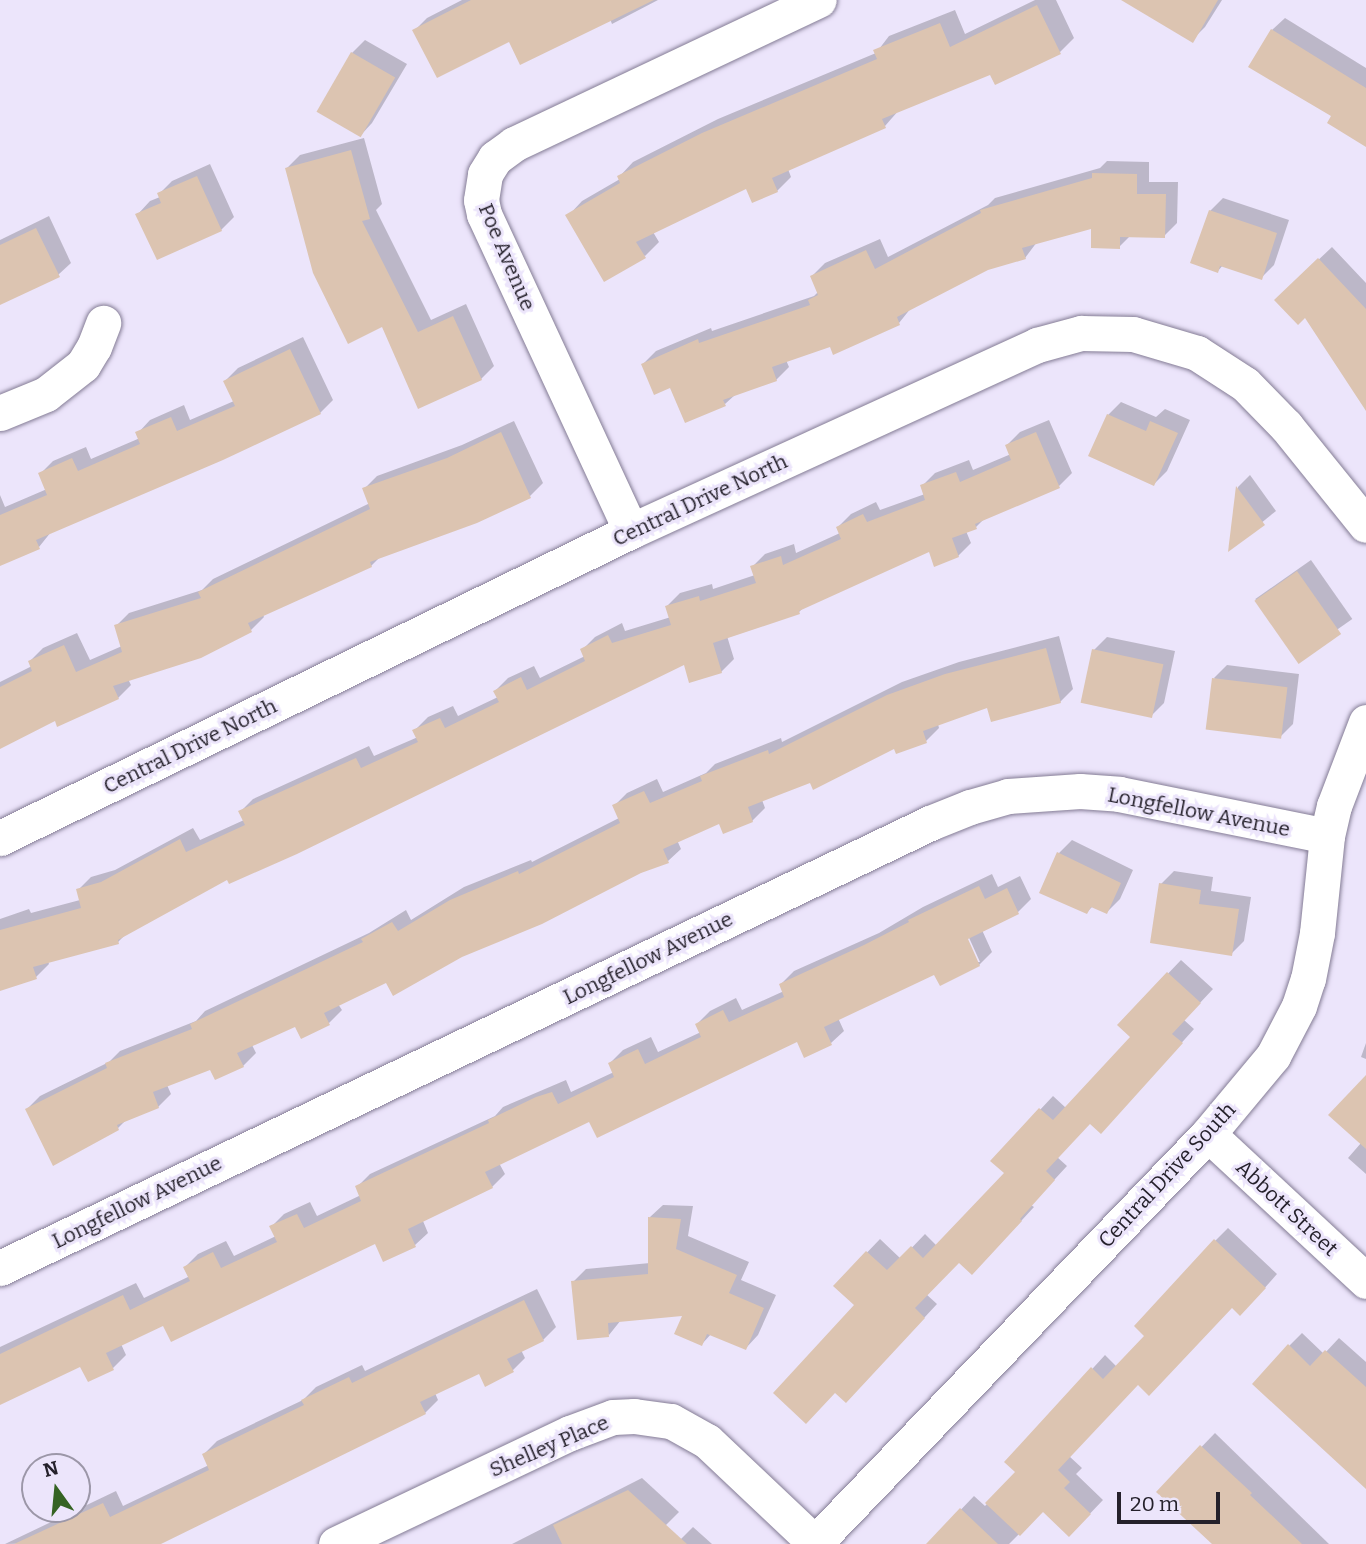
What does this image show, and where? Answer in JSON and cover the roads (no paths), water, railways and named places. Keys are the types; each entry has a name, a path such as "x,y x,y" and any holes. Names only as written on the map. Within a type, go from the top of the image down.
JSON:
{"street":[{"name":"Poe Avenue","path":"631,531 484,214 481,200 485,174 495,158 514,144 819,0"},
{"path":"0,413 46,394 83,365 94,347 103,323"},
{"name":"Central Drive North","path":"0,838 631,531 1037,345 1081,333 1133,334 1197,353 1245,384 1286,426 1366,525"},
{"name":"Central Drive South","path":"815,1543 1208,1134 1273,1056 1299,1006 1317,933 1327,836 1343,776 1366,722"},
{"name":"Longfellow Avenue","path":"0,1268 930,823 970,807 1008,796 1080,791 1119,794 1327,836"},
{"name":"Abbott Street","path":"1208,1134 1366,1281"},
{"name":"Shelley Place","path":"336,1544 570,1433 613,1417 634,1416 671,1421 707,1441 815,1543"}]}
